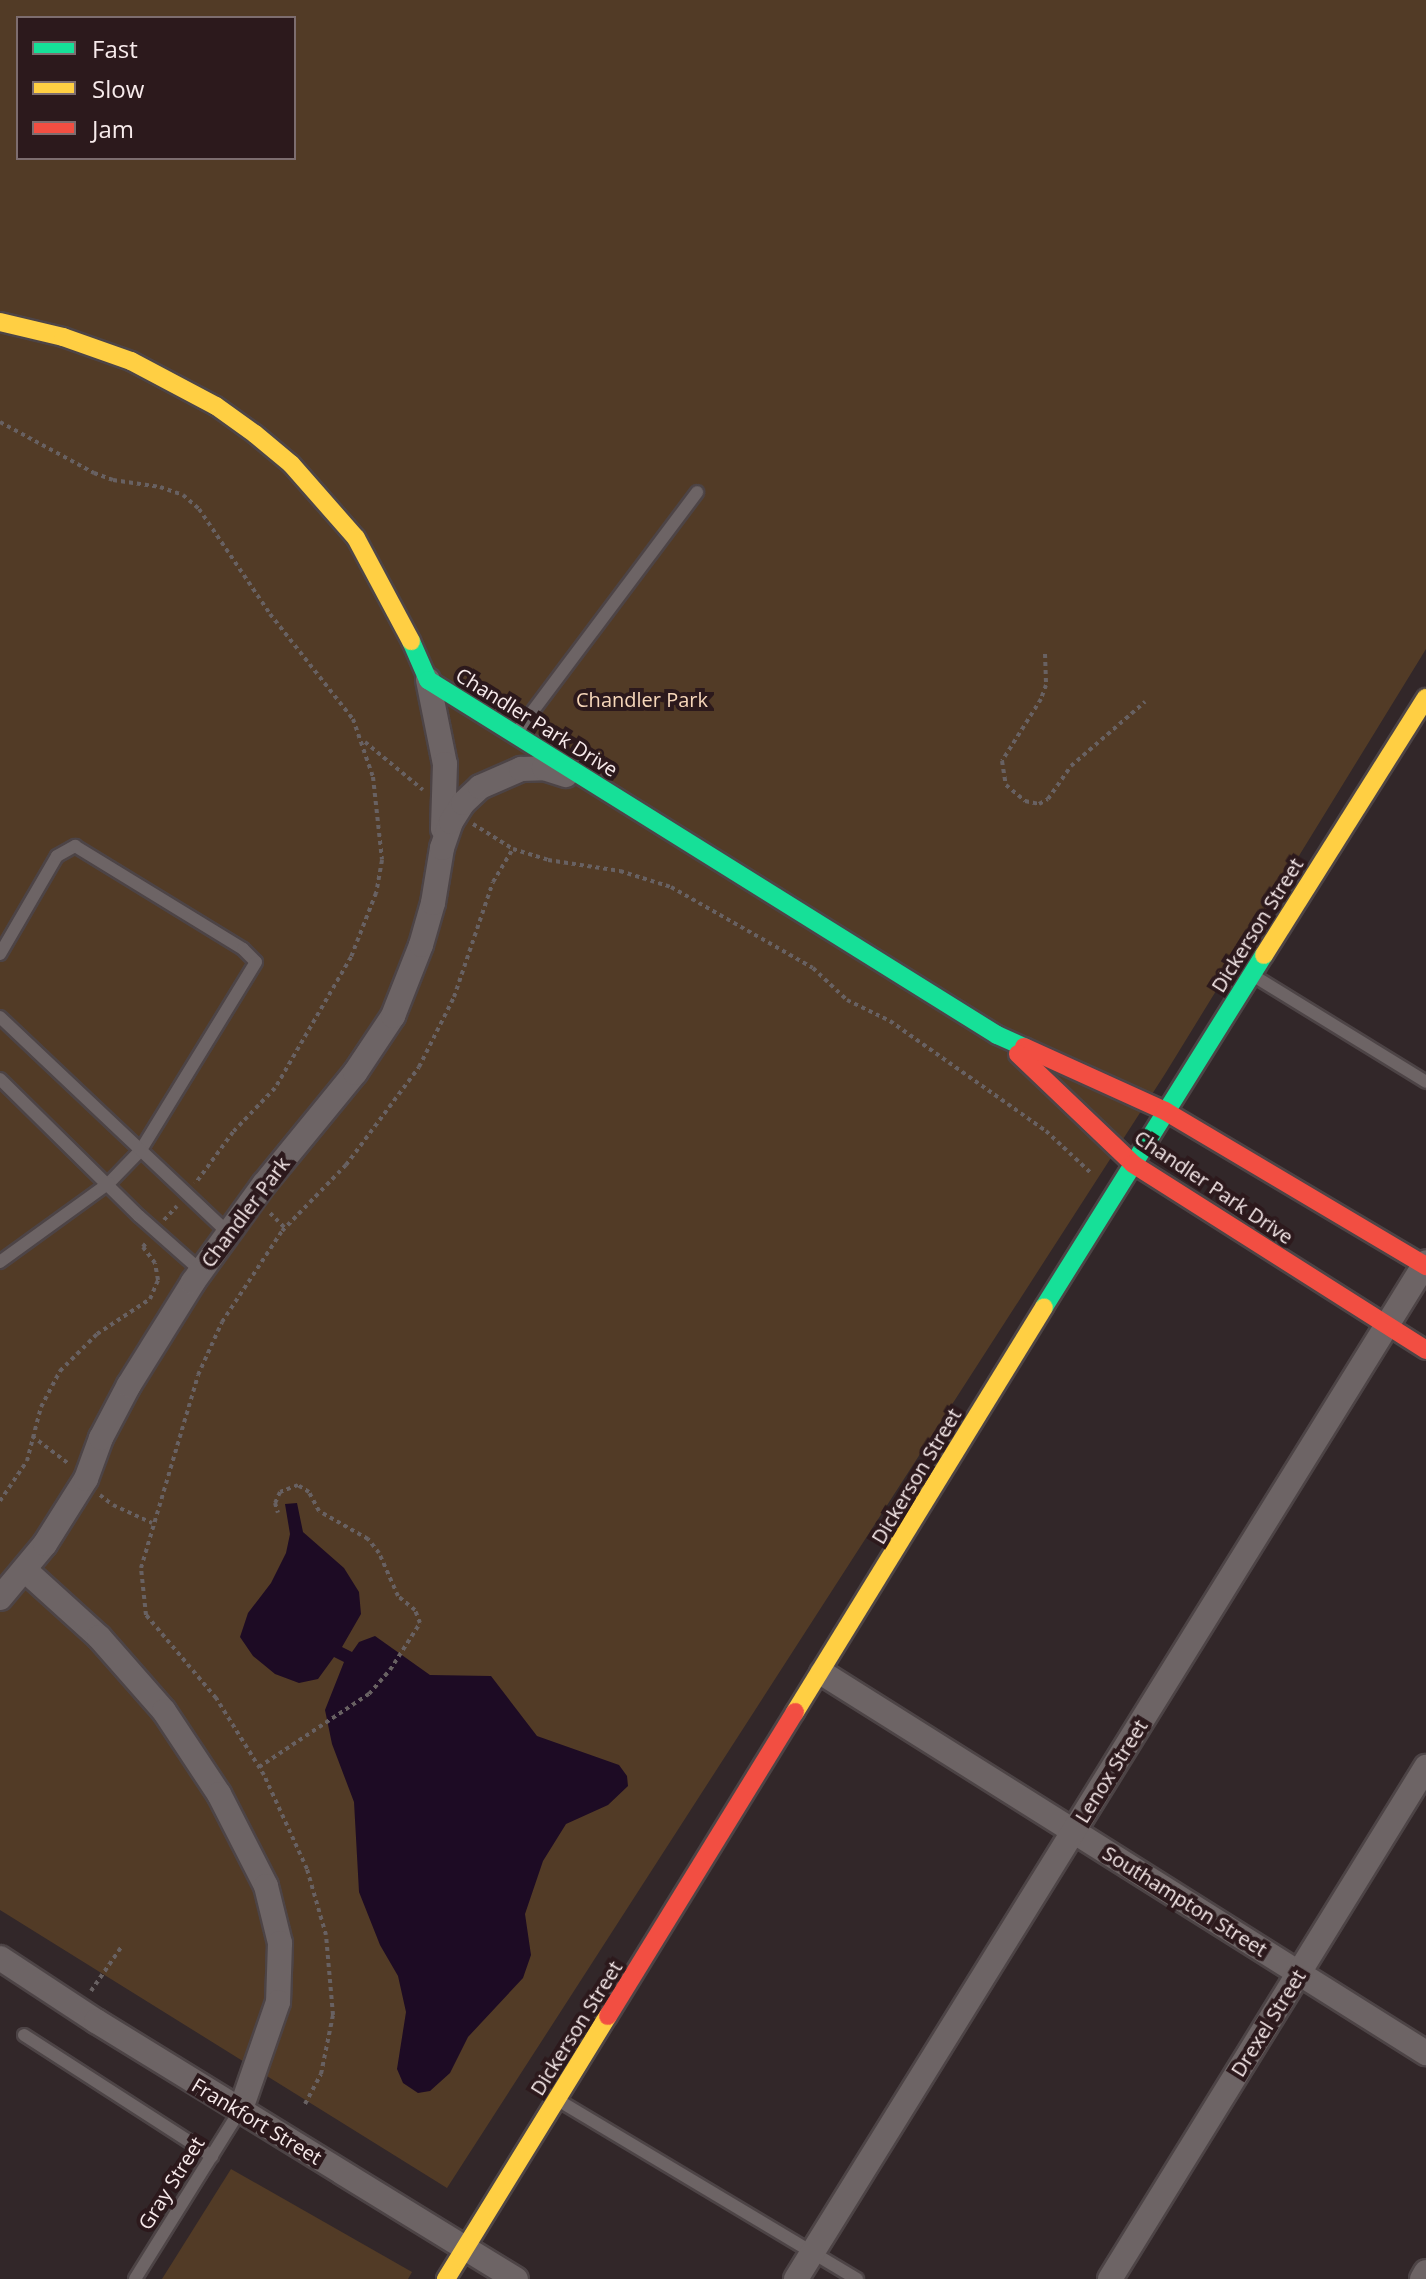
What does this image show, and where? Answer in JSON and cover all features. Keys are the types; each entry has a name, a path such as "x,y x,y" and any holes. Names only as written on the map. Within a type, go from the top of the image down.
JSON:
{"street":[{"name":"Chandler Park Drive","path":"0,322 63,337 131,361 216,406 291,464 356,538 400,614 428,680 997,1035 1165,1111 1426,1264"},
{"name":"Chandler Park","path":"0,1598 25,1570 86,1479 101,1438 129,1385 227,1232 355,1073 393,1016 421,945 433,903 451,809 440,726 428,680"},
{"name":"Dickerson Street","path":"446,2279 822,1673 1165,1111 1426,698"},
{"name":"Chandler Park","path":"451,809 480,787 521,769 544,768 591,782"},
{"name":"Chandler Park Drive","path":"997,1035 1133,1164 1426,1350"},
{"name":"Lenox Street","path":"796,2279 1426,1264"},
{"path":"25,1570 99,1637 164,1711 219,1794 266,1886 280,1943 278,2002 241,2109"},
{"name":"Southampton Street","path":"822,1673 1426,2053"},
{"name":"Drexel Street","path":"1110,2279 1426,1767"},
{"name":"Frankfort Street","path":"0,1958 516,2279"},
{"path":"1422,2279 1426,2272"}],"lane":[{"path":"515,735 697,492"},
{"path":"0,954 57,856 75,846 243,949 256,962 140,1151 109,1183 0,1262"},
{"path":"1252,974 1426,1082"},
{"path":"0,1017 227,1232"},
{"path":"0,1079 109,1183 139,1216 201,1271"},
{"path":"24,2035 212,2156"},
{"path":"557,2099 857,2279"},
{"name":"Gray Street","path":"135,2279 241,2109"}],"path":[{"path":"1045,654 1046,685 1041,699 1002,761 1006,785 1025,801 1039,804 1048,799 1071,766 1145,702"},
{"path":"363,741 415,785 513,849 548,860 620,871 671,887 813,968 847,1000 890,1021 1046,1131 1084,1169 1117,1190"},
{"path":"305,2104 321,2074 333,2015 326,1935 307,1869 259,1767 216,1698 146,1615 141,1568 147,1539 198,1375 222,1322 282,1231 346,1165 425,1057 454,997 493,882 513,849"},
{"path":"259,1767 369,1694 416,1632 419,1617 398,1596 379,1553 368,1539 319,1511 309,1492 298,1485 280,1492 275,1503 278,1513"},
{"path":"91,1991 122,1946"}],"green space":[{"name":"Chandler Park","path":"0,0 1426,0 1426,649 1165,1074 447,2188 0,1910"},
{"path":"231,2169 412,2272 408,2279 162,2279"}],"shaded area":[{"path":"297,1503 303,1532 344,1568 359,1592 361,1614 342,1647 352,1652 359,1642 375,1636 430,1675 491,1676 537,1736 619,1765 627,1776 628,1786 608,1805 566,1824 543,1861 525,1914 531,1955 523,1978 468,2037 450,2073 430,2091 418,2093 403,2083 397,2069 406,2012 398,1976 380,1945 359,1892 354,1802 332,1744 325,1710 344,1662 334,1657 318,1679 299,1683 275,1674 253,1656 240,1637 248,1613 271,1583 286,1553 290,1534 285,1504"}],"traffic: fast":[{"path":"411,641 428,680 997,1035 1024,1047"},
{"path":"1044,1307 1264,955"}],"traffic: slow":[{"path":"0,322 63,337 131,361 216,406 255,434 291,464 356,538 411,641"},
{"path":"1264,955 1426,698"},
{"path":"795,1712 1044,1307"},
{"path":"446,2279 608,2016"}],"traffic: jam":[{"path":"1024,1047 1165,1111 1426,1266"},
{"path":"1018,1054 1133,1164 1426,1350"},
{"path":"608,2016 795,1712"}]}
